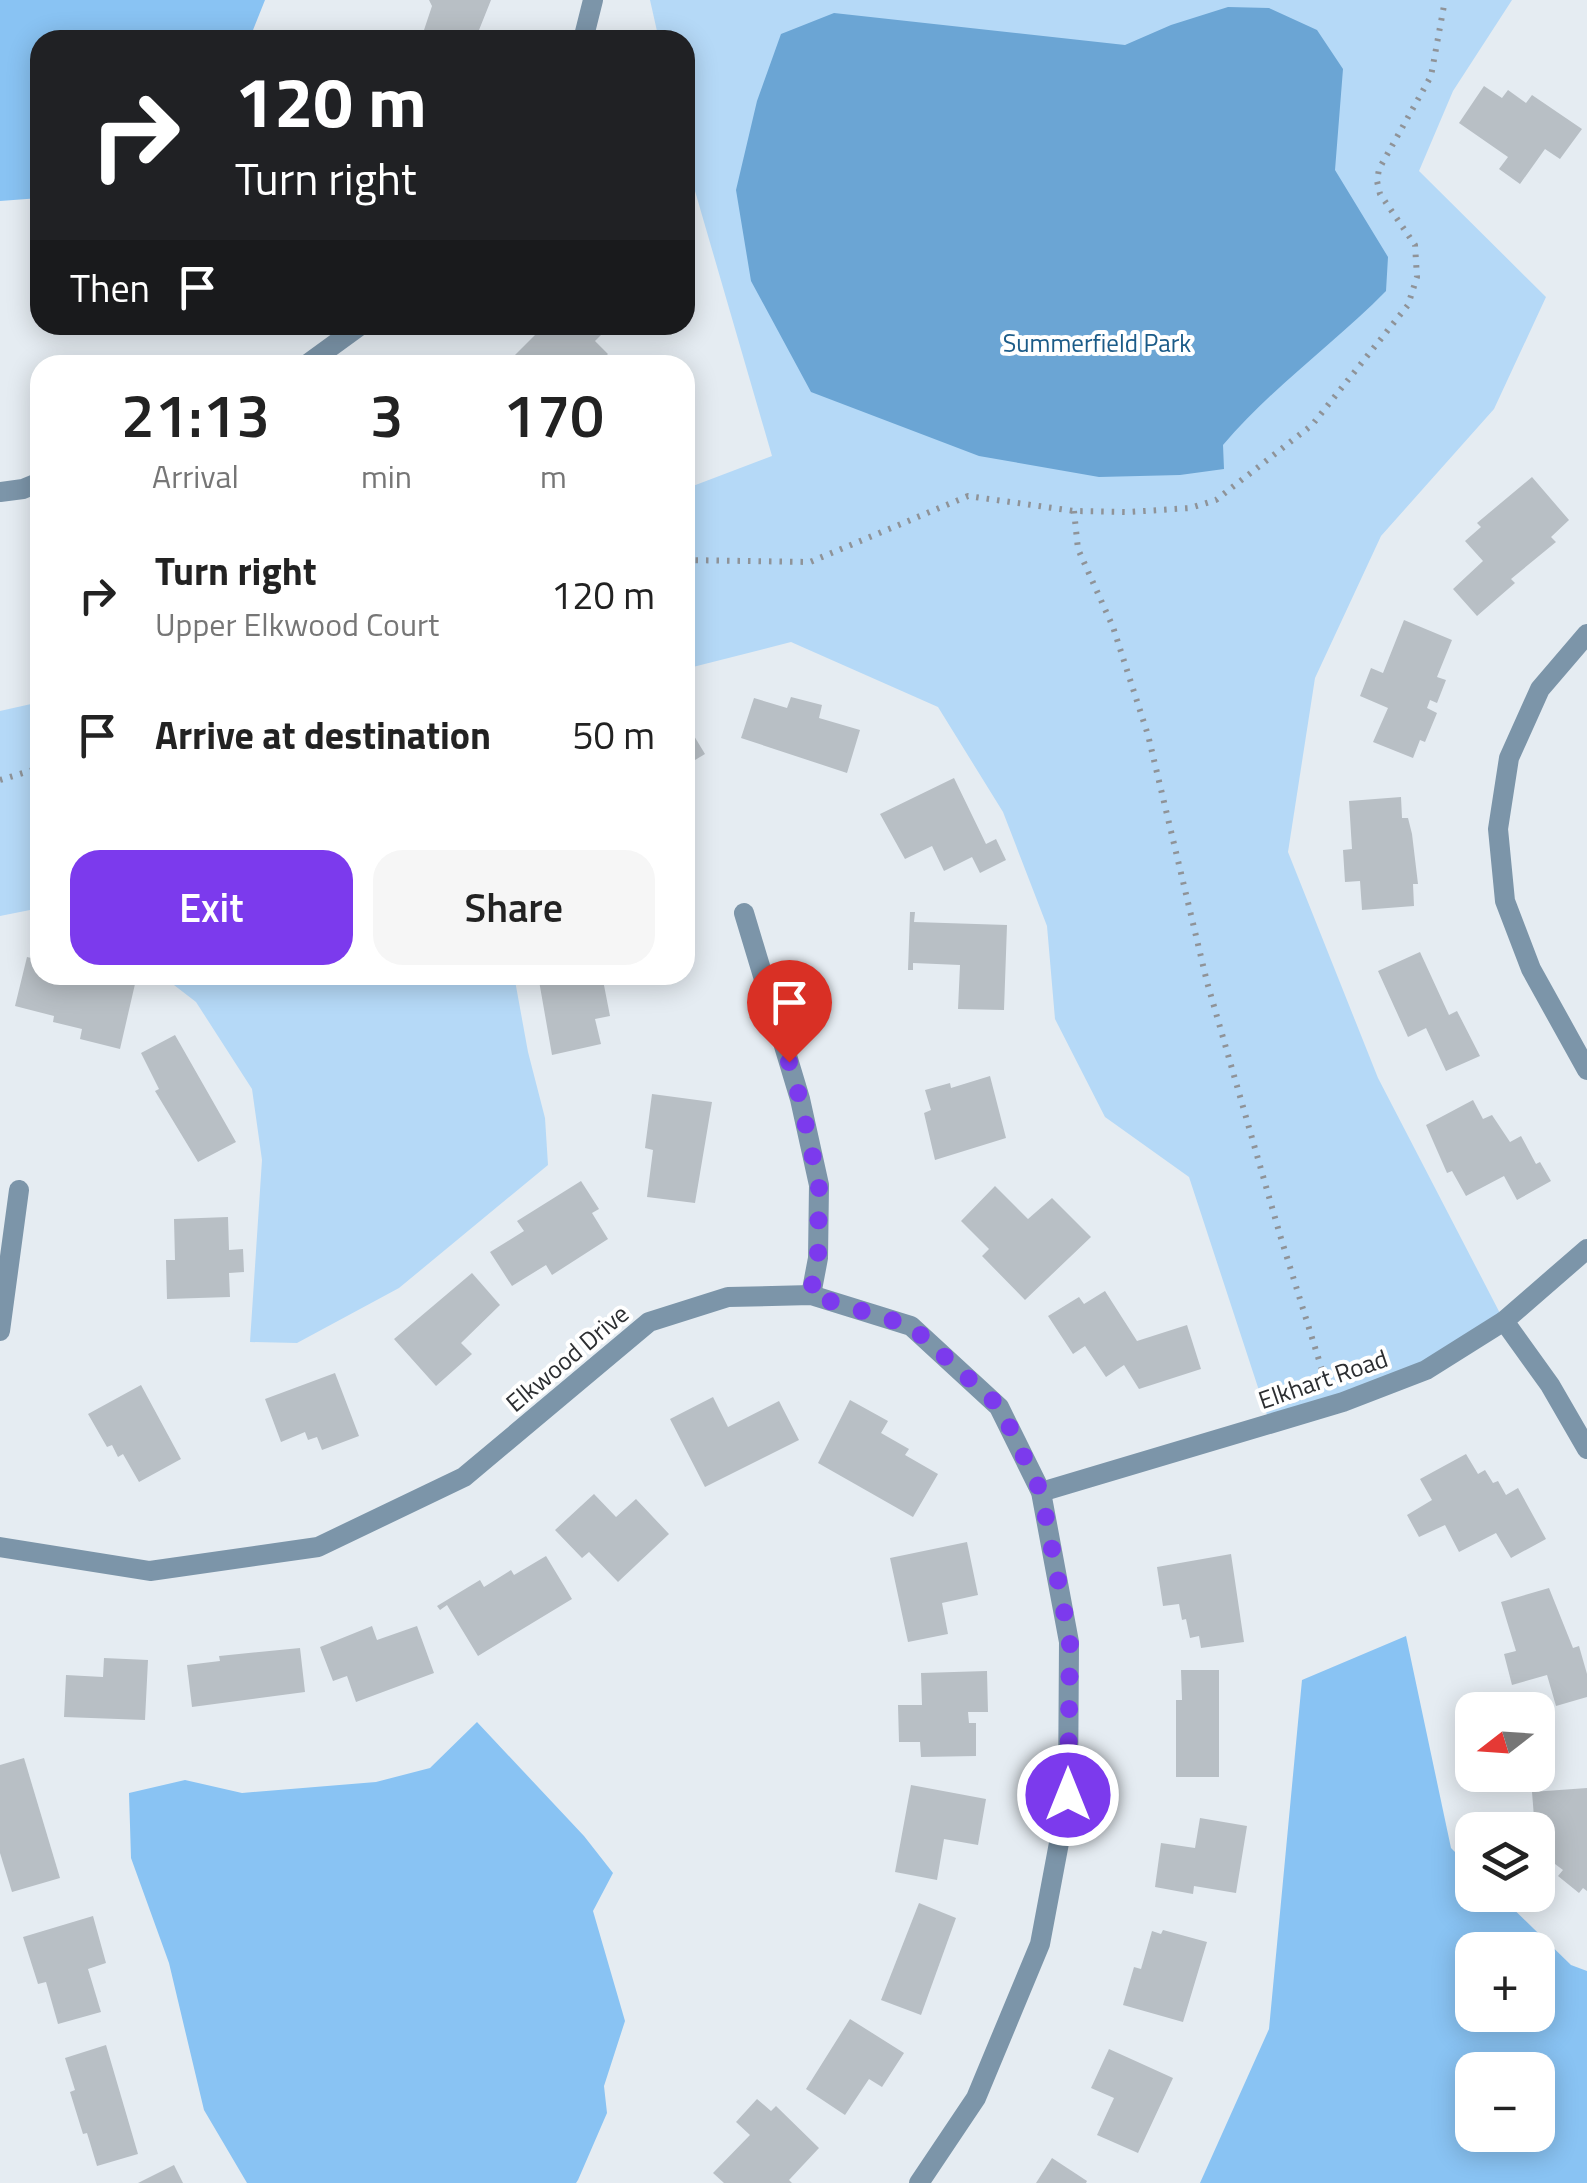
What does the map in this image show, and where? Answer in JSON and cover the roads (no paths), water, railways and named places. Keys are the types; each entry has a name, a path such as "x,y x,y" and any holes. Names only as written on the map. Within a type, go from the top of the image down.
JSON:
{"street":[{"path":"586,30 593,0"},
{"path":"320,355 347,335"},
{"path":"0,492 30,486"},
{"path":"1587,634 1540,688 1508,758 1498,829 1505,901 1531,969 1587,1070"},
{"path":"744,914 800,1099 819,1185 818,1258 810,1295"},
{"path":"0,1331 19,1190"},
{"name":"Elkhart Road","path":"1041,1492 1344,1402 1426,1370 1504,1321 1587,1249"},
{"name":"Elkwood Drive","path":"0,1548 150,1571 318,1547 464,1477 649,1322 728,1296 810,1295 911,1326 1000,1407 1041,1492 1070,1642 1068,1795 1040,1944 976,2098 919,2183"},
{"path":"1504,1321 1550,1385 1587,1449"}],"park label":[{"name":"Summerfield Park","path":"1097,343"}]}
